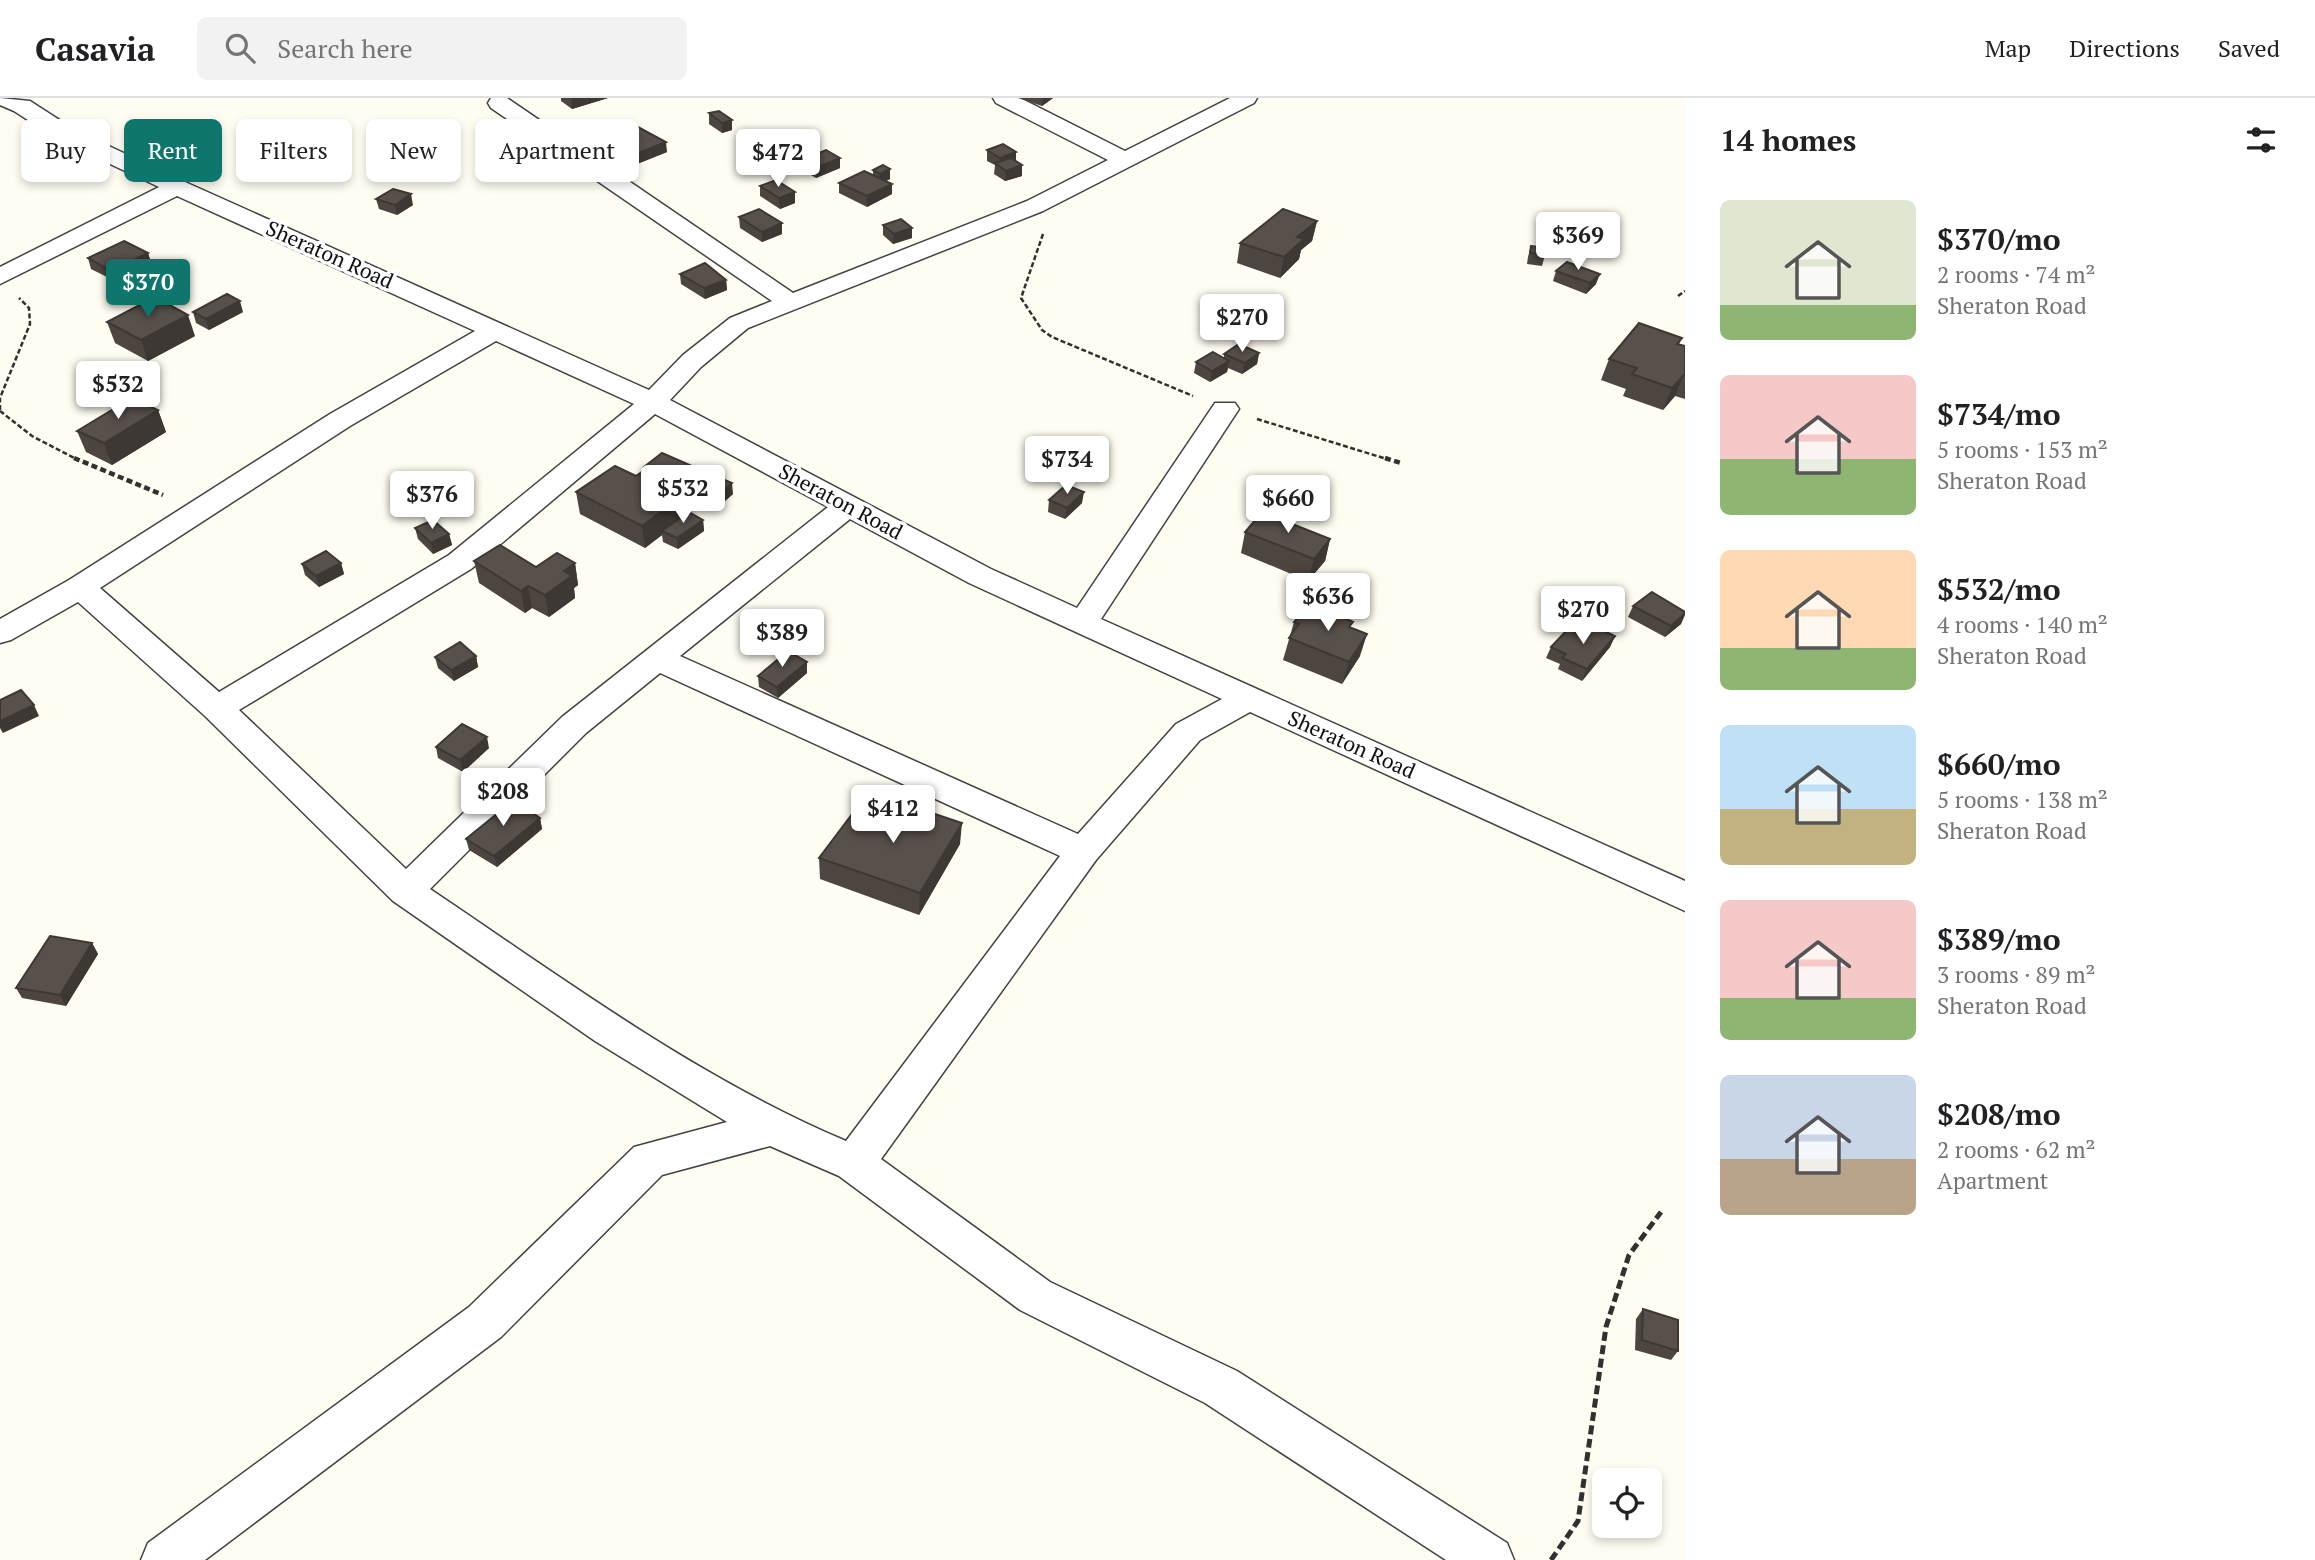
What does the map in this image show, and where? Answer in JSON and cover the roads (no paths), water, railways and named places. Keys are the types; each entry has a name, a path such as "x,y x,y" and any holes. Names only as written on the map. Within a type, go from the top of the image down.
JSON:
{"street":[{"name":"Sheraton Road","path":"1,98 22,106 67,135 177,187 653,402 979,576 1685,897"},
{"path":"1003,98 1123,159"},
{"path":"217,708 460,562 653,402 692,361 739,323 1035,206 1246,98"},
{"path":"499,103 792,303"},
{"path":"5,285 177,187"},
{"path":"0,633 80,587 340,419 496,330"},
{"path":"1083,623 1224,409"},
{"path":"406,891 574,725 849,505"},
{"path":"80,587 217,708 406,891 609,1030 772,1128 854,1163 1035,1296 1221,1387 1490,1560"},
{"path":"657,659 1083,851"},
{"path":"854,1163 1083,851 1188,732 1251,698"},
{"path":"165,1560 485,1322 649,1160 772,1128"}]}
